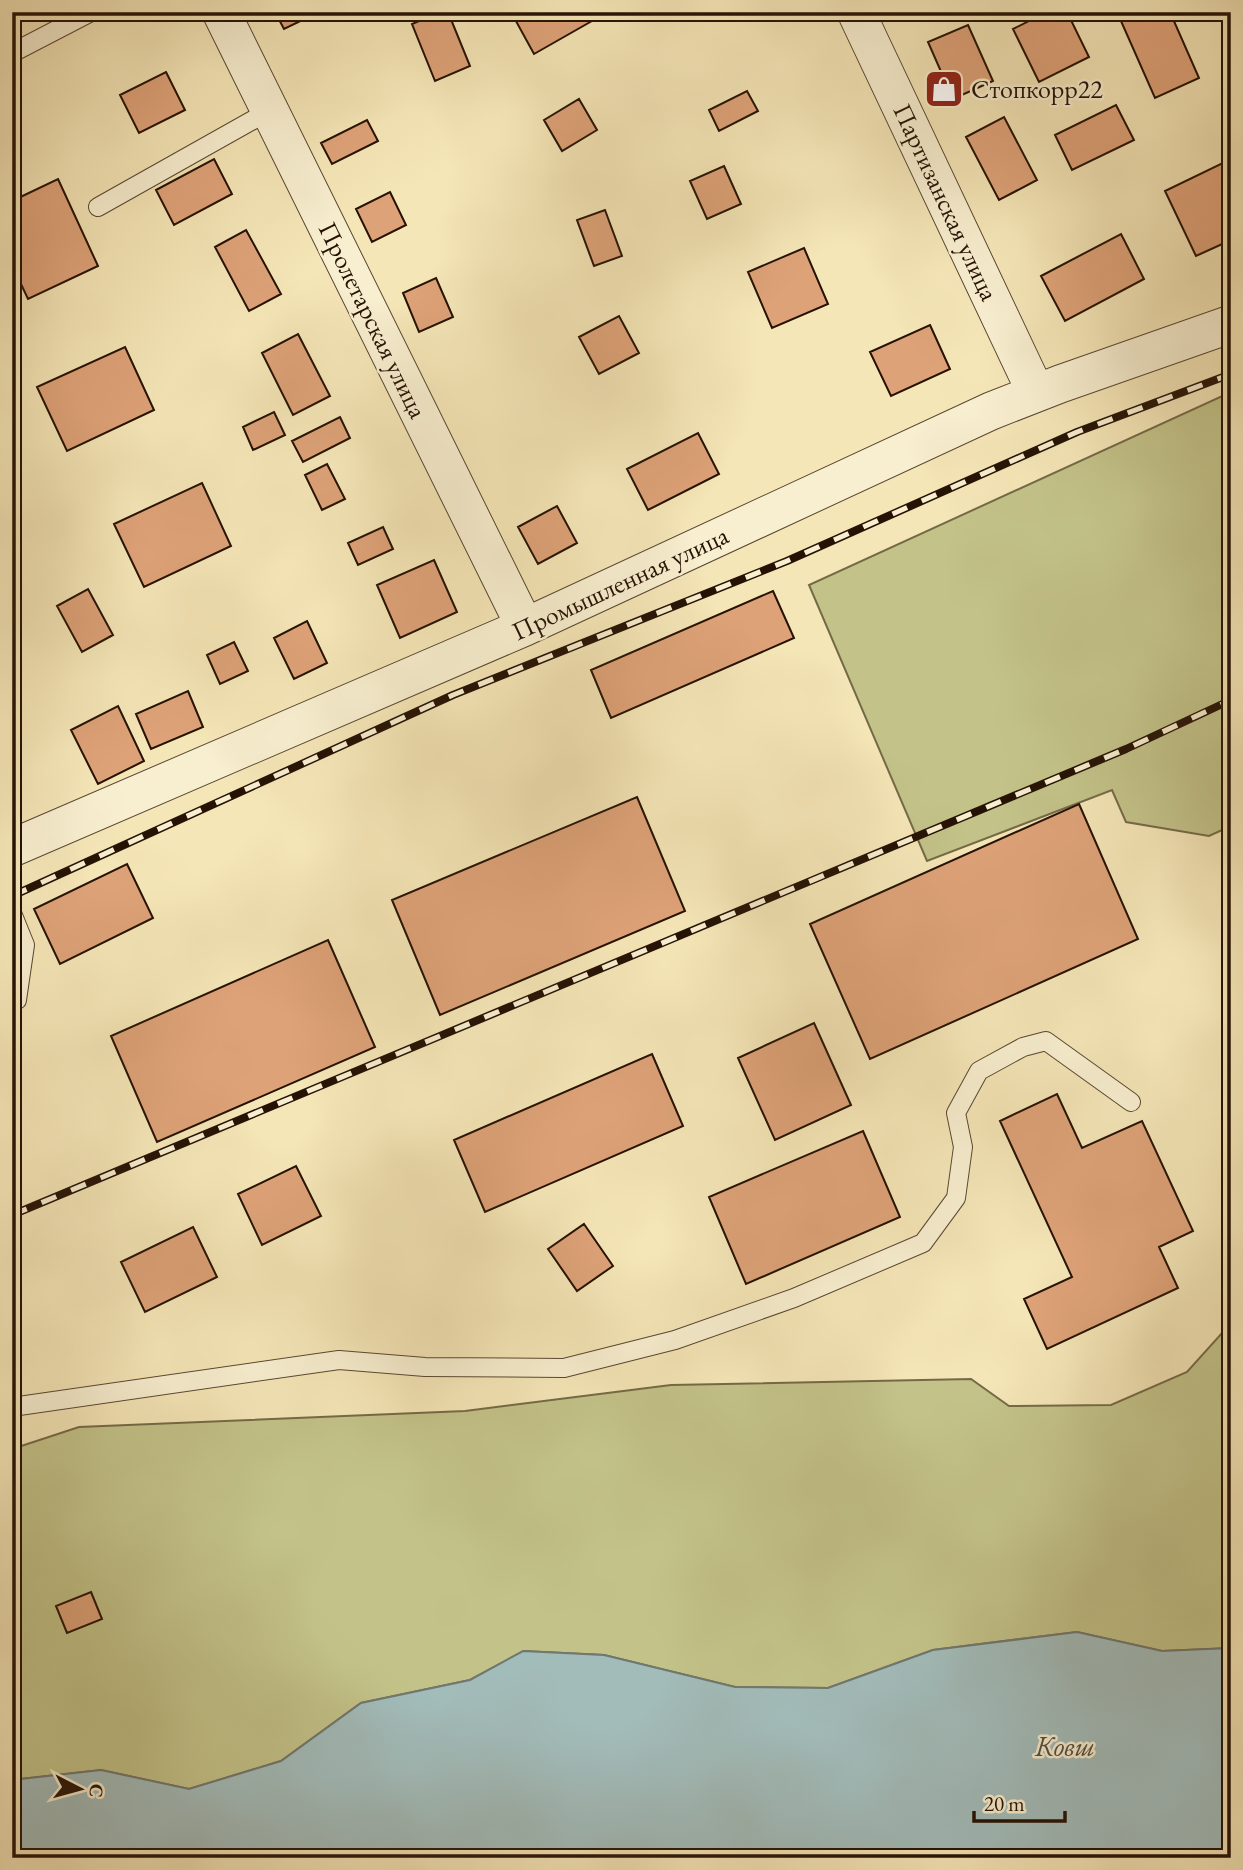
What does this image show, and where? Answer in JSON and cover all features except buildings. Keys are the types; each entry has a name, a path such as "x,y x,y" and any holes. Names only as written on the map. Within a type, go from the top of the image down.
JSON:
{"street":[{"name":"Пролетарская улица","path":"221,12 525,627"},
{"name":"Партизанская улица","path":"856,12 1036,393"},
{"name":"Промышленная улица","path":"12,848 525,627 978,417 1036,393 1231,324"}],"lane":[{"path":"12,53 91,12"},
{"path":"98,207 270,111"},
{"path":"12,913 25,945 16,1000 12,1003"},
{"path":"12,1407 339,1360 425,1367 564,1368 675,1340 794,1298 923,1243 956,1198 963,1147 957,1113 979,1071 1023,1048 1046,1041 1131,1102"}],"green space":[{"path":"1231,392 1231,826 1209,836 1126,822 1112,790 927,861 809,585"},
{"path":"1231,1323 1231,1648 1162,1651 1077,1632 933,1650 828,1688 735,1687 604,1655 524,1651 470,1680 361,1703 281,1761 189,1789 101,1770 12,1780 12,1449 79,1427 465,1411 671,1385 971,1379 1009,1406 1111,1405 1187,1372"}],"water":[{"name":"Ковш","path":"1077,1632 1162,1651 1231,1648 1231,1858 12,1858 12,1780 101,1770 189,1789 281,1761 361,1703 470,1680 523,1651 604,1655 735,1687 828,1688 933,1650"}],"railway":[{"path":"12,896 453,695 787,561 1077,432 1231,374"},
{"path":"12,1215 1126,749 1231,700"}],"place":[{"name":"Стопкорр22","path":"944,89"}]}
